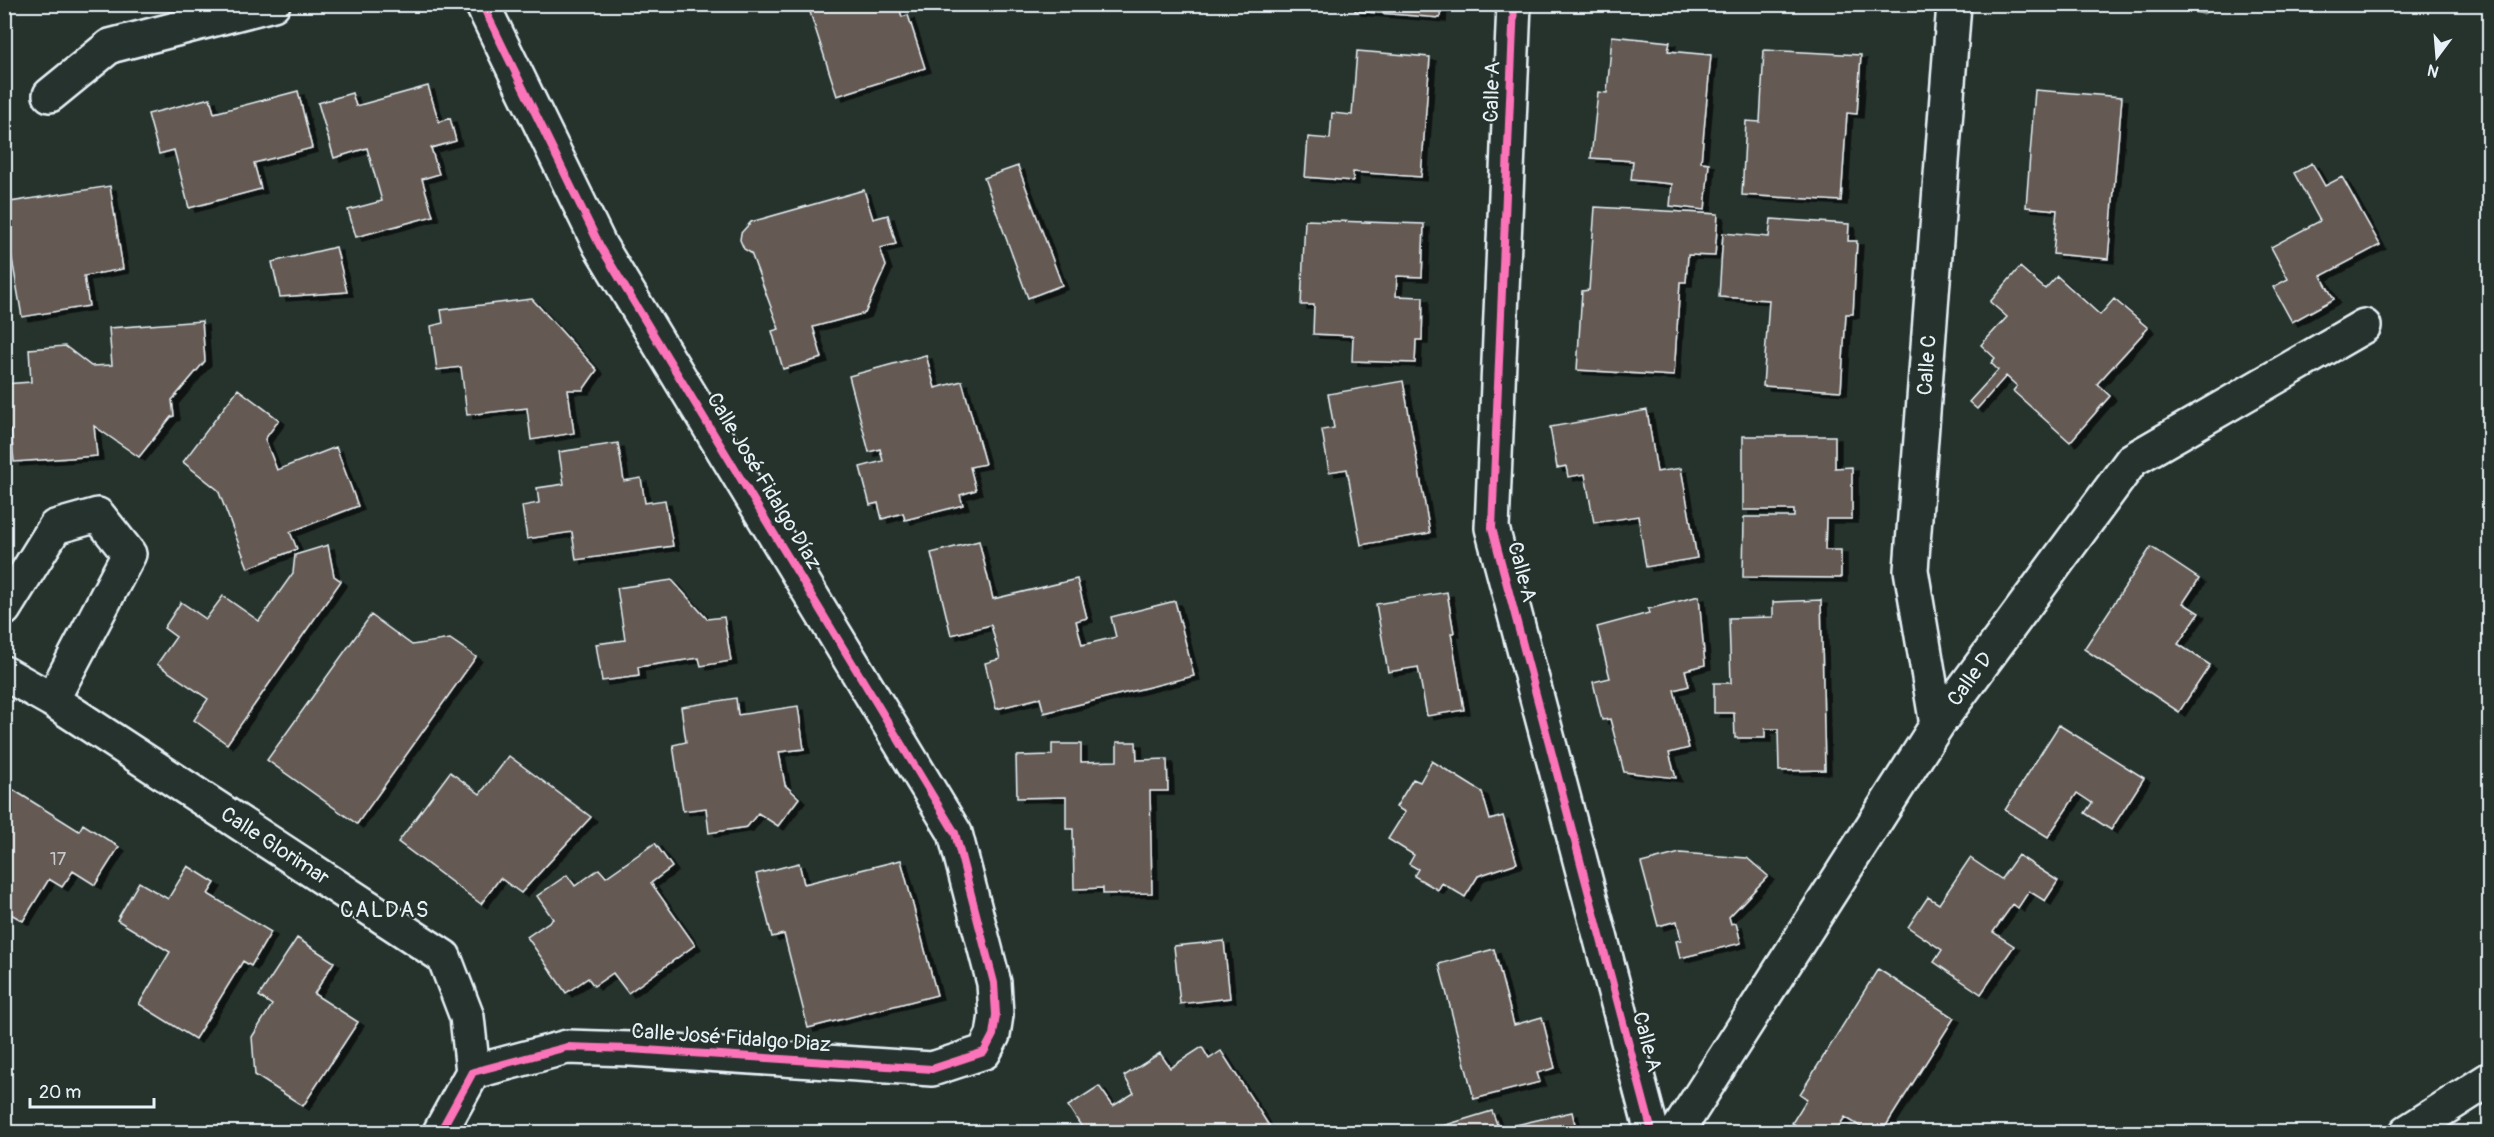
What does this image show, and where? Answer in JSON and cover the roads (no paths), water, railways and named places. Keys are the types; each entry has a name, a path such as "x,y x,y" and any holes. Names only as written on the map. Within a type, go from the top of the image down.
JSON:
{"street":[{"path":"50,95 110,46 273,4"},
{"name":"Calle José Fidalgo Díaz","path":"482,4 600,246 955,833 994,983"},
{"name":"Calle A","path":"1514,4 1492,528 1652,1132"},
{"name":"Calle C","path":"1937,725 1911,570 1954,4"},
{"name":"Calle D","path":"1677,1132 1937,725 2132,460 2364,326"},
{"path":"4,609 55,527 98,515 129,554 52,700"},
{"name":"Calle Glorimar","path":"4,673 52,700 444,957 467,1017 473,1072"},
{"name":"Calle José Fidalgo Diaz","path":"473,1072 567,1047 932,1069 984,1052 993,1035 996,1015 994,983"},
{"path":"440,1132 473,1072"},
{"path":"2407,1132 2490,1079"}],"district":[{"name":"CALDAS","path":"385,910"}]}
